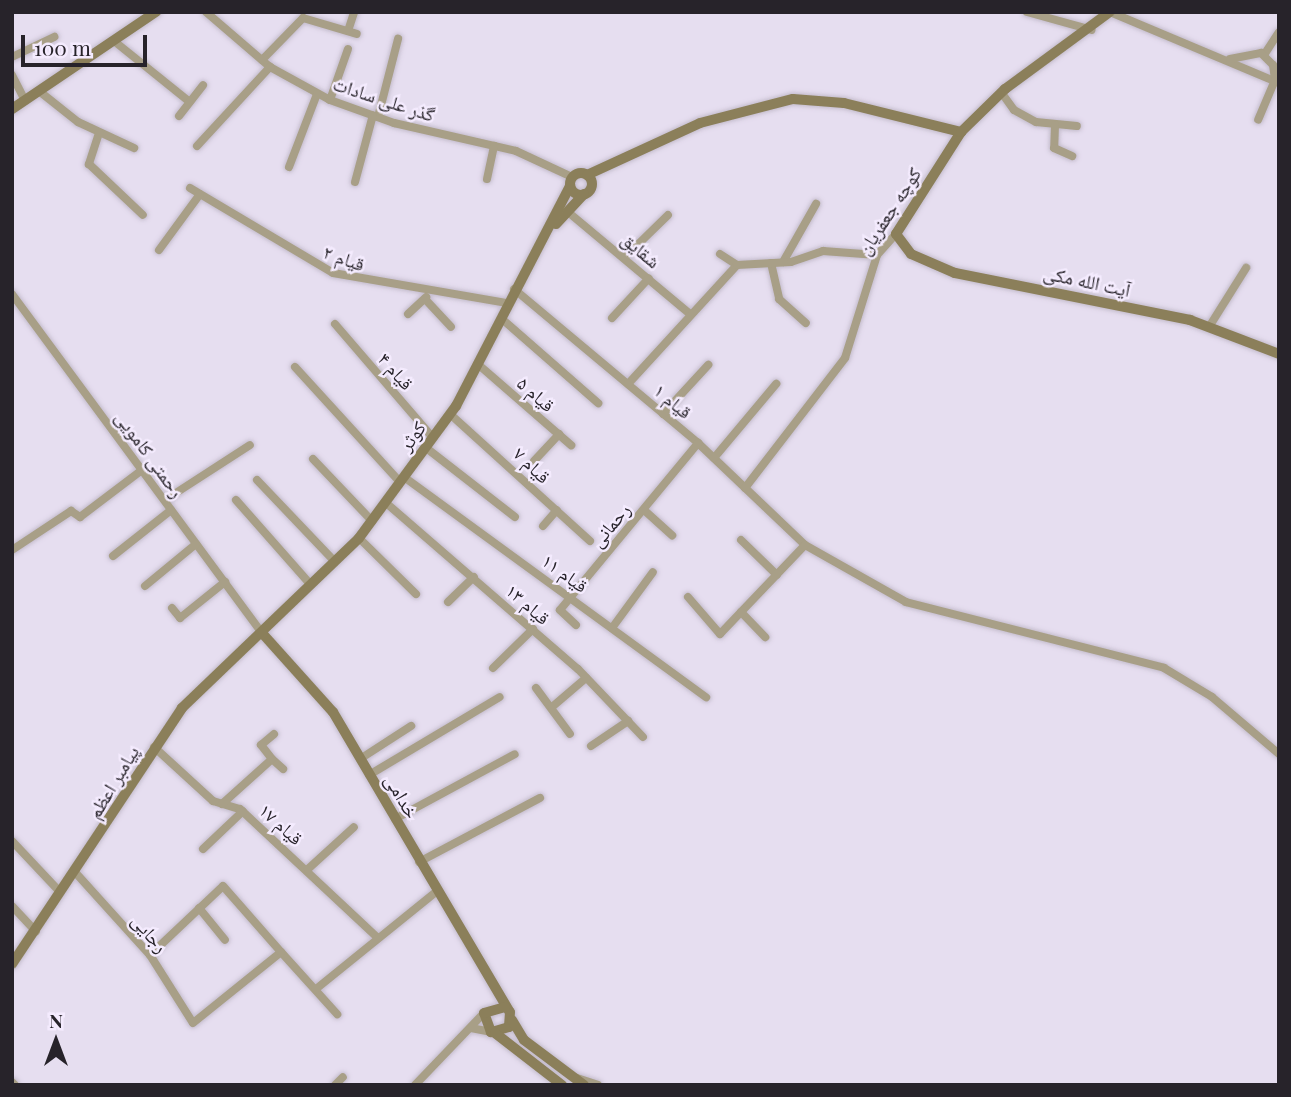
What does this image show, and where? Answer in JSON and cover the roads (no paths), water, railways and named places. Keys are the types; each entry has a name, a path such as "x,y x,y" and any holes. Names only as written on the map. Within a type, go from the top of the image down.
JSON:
{"main road":[{"path":"12,110 156,12"},
{"name":"کوچه جعفریان","path":"896,234 961,132 1001,92 1094,30 1110,12"},
{"path":"549,231 571,181 721,116 802,99 961,132"},
{"path":"549,231 620,160"},
{"path":"587,175 587,192"},
{"path":"571,181 587,192"},
{"name":"کوثر","path":"262,633 359,538 433,438 480,366 514,288 549,231"},
{"name":"آیت الله مکی","path":"896,234 911,254 955,273 1209,327 1279,354"},
{"name":"پیامبر اعظم","path":"12,964 37,933 60,892 155,747 206,679 262,633"},
{"name":"خدامی","path":"262,633 333,712 524,1040 568,1082"},
{"path":"492,989 486,1011 493,1033 568,1082 584,1085"},
{"path":"486,1011 505,1007"},
{"path":"493,1033 512,1020"}],"street":[{"name":"گذر علی سادات","path":"206,12 270,67 317,94 376,116 494,146 571,181"},
{"path":"262,60 303,18 353,33 354,12"},
{"path":"1027,12 1094,30"},
{"path":"1110,12 1230,59 1277,82"},
{"path":"1264,55 1279,32"},
{"path":"12,57 54,37"},
{"path":"355,182 398,39"},
{"path":"114,41 190,102"},
{"path":"330,100 348,49"},
{"path":"1230,59 1264,55"},
{"path":"1264,55 1277,82"},
{"path":"197,146 270,67"},
{"path":"12,75 25,101"},
{"path":"1258,120 1277,82"},
{"path":"179,116 204,85"},
{"path":"39,91 99,133 134,148"},
{"path":"1001,92 1023,116 1055,125 1077,126"},
{"path":"289,167 317,94"},
{"path":"1055,125 1054,148 1072,156"},
{"path":"99,133 89,164 143,215"},
{"path":"487,179 494,146"},
{"name":"قیام ۲","path":"190,188 333,273 428,296 507,303"},
{"path":"159,250 200,194"},
{"path":"783,262 817,204"},
{"name":"شقایق","path":"568,212 691,315"},
{"path":"625,257 668,215"},
{"name":"کوچه جعفریان","path":"745,488 845,358 877,254 896,234"},
{"path":"720,254 737,265 783,262 824,251 877,254"},
{"path":"771,263 779,299 806,323"},
{"path":"628,384 737,265"},
{"path":"1209,327 1246,268"},
{"path":"612,318 649,278"},
{"name":"قیام ۱","path":"514,288 698,443 805,545 906,602 1004,632 1110,651 1164,668 1212,697 1279,754"},
{"name":"رحمتی کامویی","path":"12,294 262,633"},
{"path":"408,314 428,296 451,327"},
{"path":"502,319 598,403"},
{"name":"قیام ۴","path":"335,324 433,438"},
{"path":"663,414 708,365"},
{"name":"قیام ۵","path":"480,366 571,445"},
{"name":"قیام ۱۱","path":"295,367 402,479 571,597 706,697"},
{"path":"714,458 776,384"},
{"name":"قیام ۷","path":"450,414 590,541"},
{"path":"534,461 559,434"},
{"name":"رحمانی","path":"571,597 698,443"},
{"path":"164,500 250,444"},
{"path":"425,447 515,517"},
{"path":"313,459 372,521"},
{"path":"12,550 71,511 80,517 142,470"},
{"path":"257,480 335,562"},
{"path":"236,500 311,585"},
{"name":"قیام ۱۳","path":"385,502 533,629 586,678 643,737"},
{"path":"113,556 171,510"},
{"path":"542,526 557,510"},
{"path":"644,510 672,535"},
{"path":"359,538 416,594"},
{"path":"741,540 777,575"},
{"path":"145,586 196,544"},
{"path":"688,597 720,634 805,545"},
{"path":"612,628 653,572"},
{"path":"448,602 474,577"},
{"path":"172,608 180,618 225,582"},
{"path":"571,597 560,610 576,625"},
{"path":"741,612 765,637"},
{"path":"493,667 533,629"},
{"path":"552,707 586,678"},
{"path":"536,688 570,734"},
{"path":"369,775 500,697"},
{"path":"591,746 628,722"},
{"path":"360,759 411,726"},
{"path":"274,734 261,745 283,769"},
{"name":"قیام ۱۷","path":"155,747 222,804 243,811 308,869 378,938"},
{"path":"395,819 515,754"},
{"path":"222,804 272,759"},
{"path":"419,862 540,798"},
{"path":"203,849 243,811"},
{"path":"308,869 354,827"},
{"path":"12,841 60,892"},
{"name":"رجایی","path":"74,870 150,955 193,1023 281,952"},
{"path":"150,955 223,886 337,1014"},
{"path":"316,989 437,891"},
{"path":"12,906 37,933"},
{"path":"199,908 225,940"},
{"path":"415,1085 486,1011"},
{"path":"471,1028 493,1033"},
{"path":"335,1085 343,1077"},
{"path":"568,1082 597,1085"}]}
